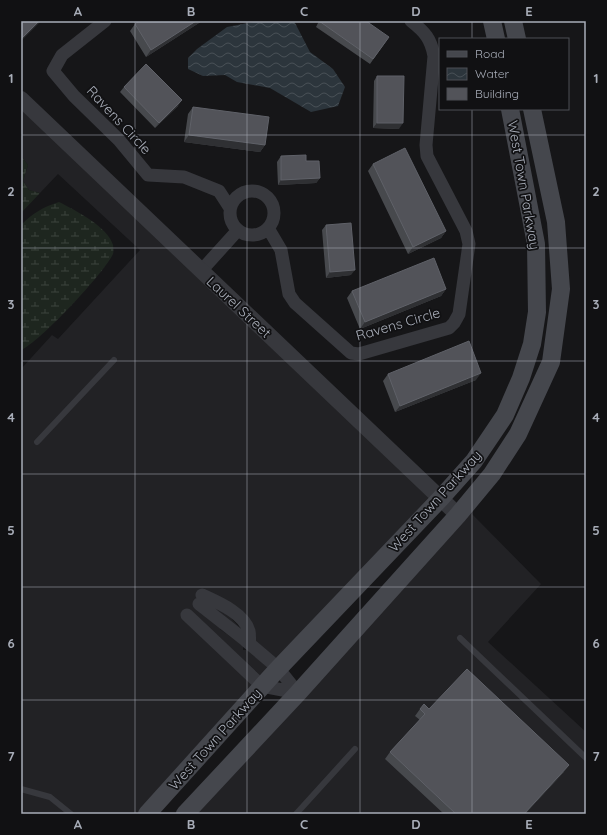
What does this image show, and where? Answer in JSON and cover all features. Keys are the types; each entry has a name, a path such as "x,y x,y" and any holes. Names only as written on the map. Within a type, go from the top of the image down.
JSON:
{"main road":[{"path":"492,21 496,38"},
{"path":"513,21 516,38"},
{"name":"West Town Parkway","path":"147,814 178,784 278,668 441,498 474,461 505,415 521,378 532,344 537,312 536,244 510,110"},
{"name":"West Town Parkway","path":"185,814 298,693 458,515 492,474 518,434 551,362 562,289 557,230 532,110"}],"street":[{"name":"Ravens Circle","path":"105,21 62,55 53,71 74,96 119,140 148,175 184,177 219,191 230,208 231,219 238,230"},
{"name":"Ravens Circle","path":"268,228 281,250 289,294 295,304 350,353 359,354 366,352 449,328 454,323 459,314 469,244 466,231 427,156 426,145 434,56 432,44 426,34 411,21"},
{"name":"Laurel Street","path":"21,99 458,515"},
{"path":"201,271 238,230 247,234 258,234 268,228 273,218 273,206 267,196 257,191 245,192 236,198 230,208"},
{"path":"201,599 278,668 298,693"},
{"path":"187,615 262,686 298,693"}],"lane":[{"path":"37,442 114,360"},
{"path":"460,638 586,758"},
{"path":"296,814 355,749"},
{"path":"21,789 50,797 71,814"}],"shaded area":[{"path":"21,108 432,498 277,659 256,641 254,627 238,608 230,617 240,628 220,629 243,646 243,650 248,650 268,668 261,676 215,633 253,686 138,814 21,814 21,369 52,335 58,339 140,250 58,174 40,193 29,190 23,181 28,165 21,156"},
{"path":"470,512 541,584 488,642 586,732 586,814 195,814"}],"green space":[{"path":"21,156 28,165 23,181 29,190 40,193 21,213"},
{"path":"59,202 90,220 105,232 113,245 113,254 98,276 71,306 42,335 21,350 21,225 38,211"}],"water":[{"path":"258,21 294,21 310,52 333,69 345,87 338,106 311,112 270,88 237,82 225,75 203,76 188,69 188,58 197,49 227,27"}],"building":[{"path":"21,21 39,21 21,39"},
{"path":"139,21 196,21 151,50 135,24"},
{"path":"319,21 366,21 389,37 373,59"},
{"path":"146,64 182,100 159,123 124,87"},
{"path":"377,76 404,76 403,123 377,123"},
{"path":"193,107 269,117 265,145 189,135"},
{"path":"405,148 446,231 413,247 373,164"},
{"path":"306,155 306,161 319,161 320,178 281,180 281,156"},
{"path":"351,223 355,270 330,272 326,225"},
{"path":"434,258 446,289 365,322 352,291"},
{"path":"469,341 481,373 400,406 388,374"},
{"path":"467,669 569,765 524,814 456,814 390,752 425,714 420,709 424,704 429,709"}]}
